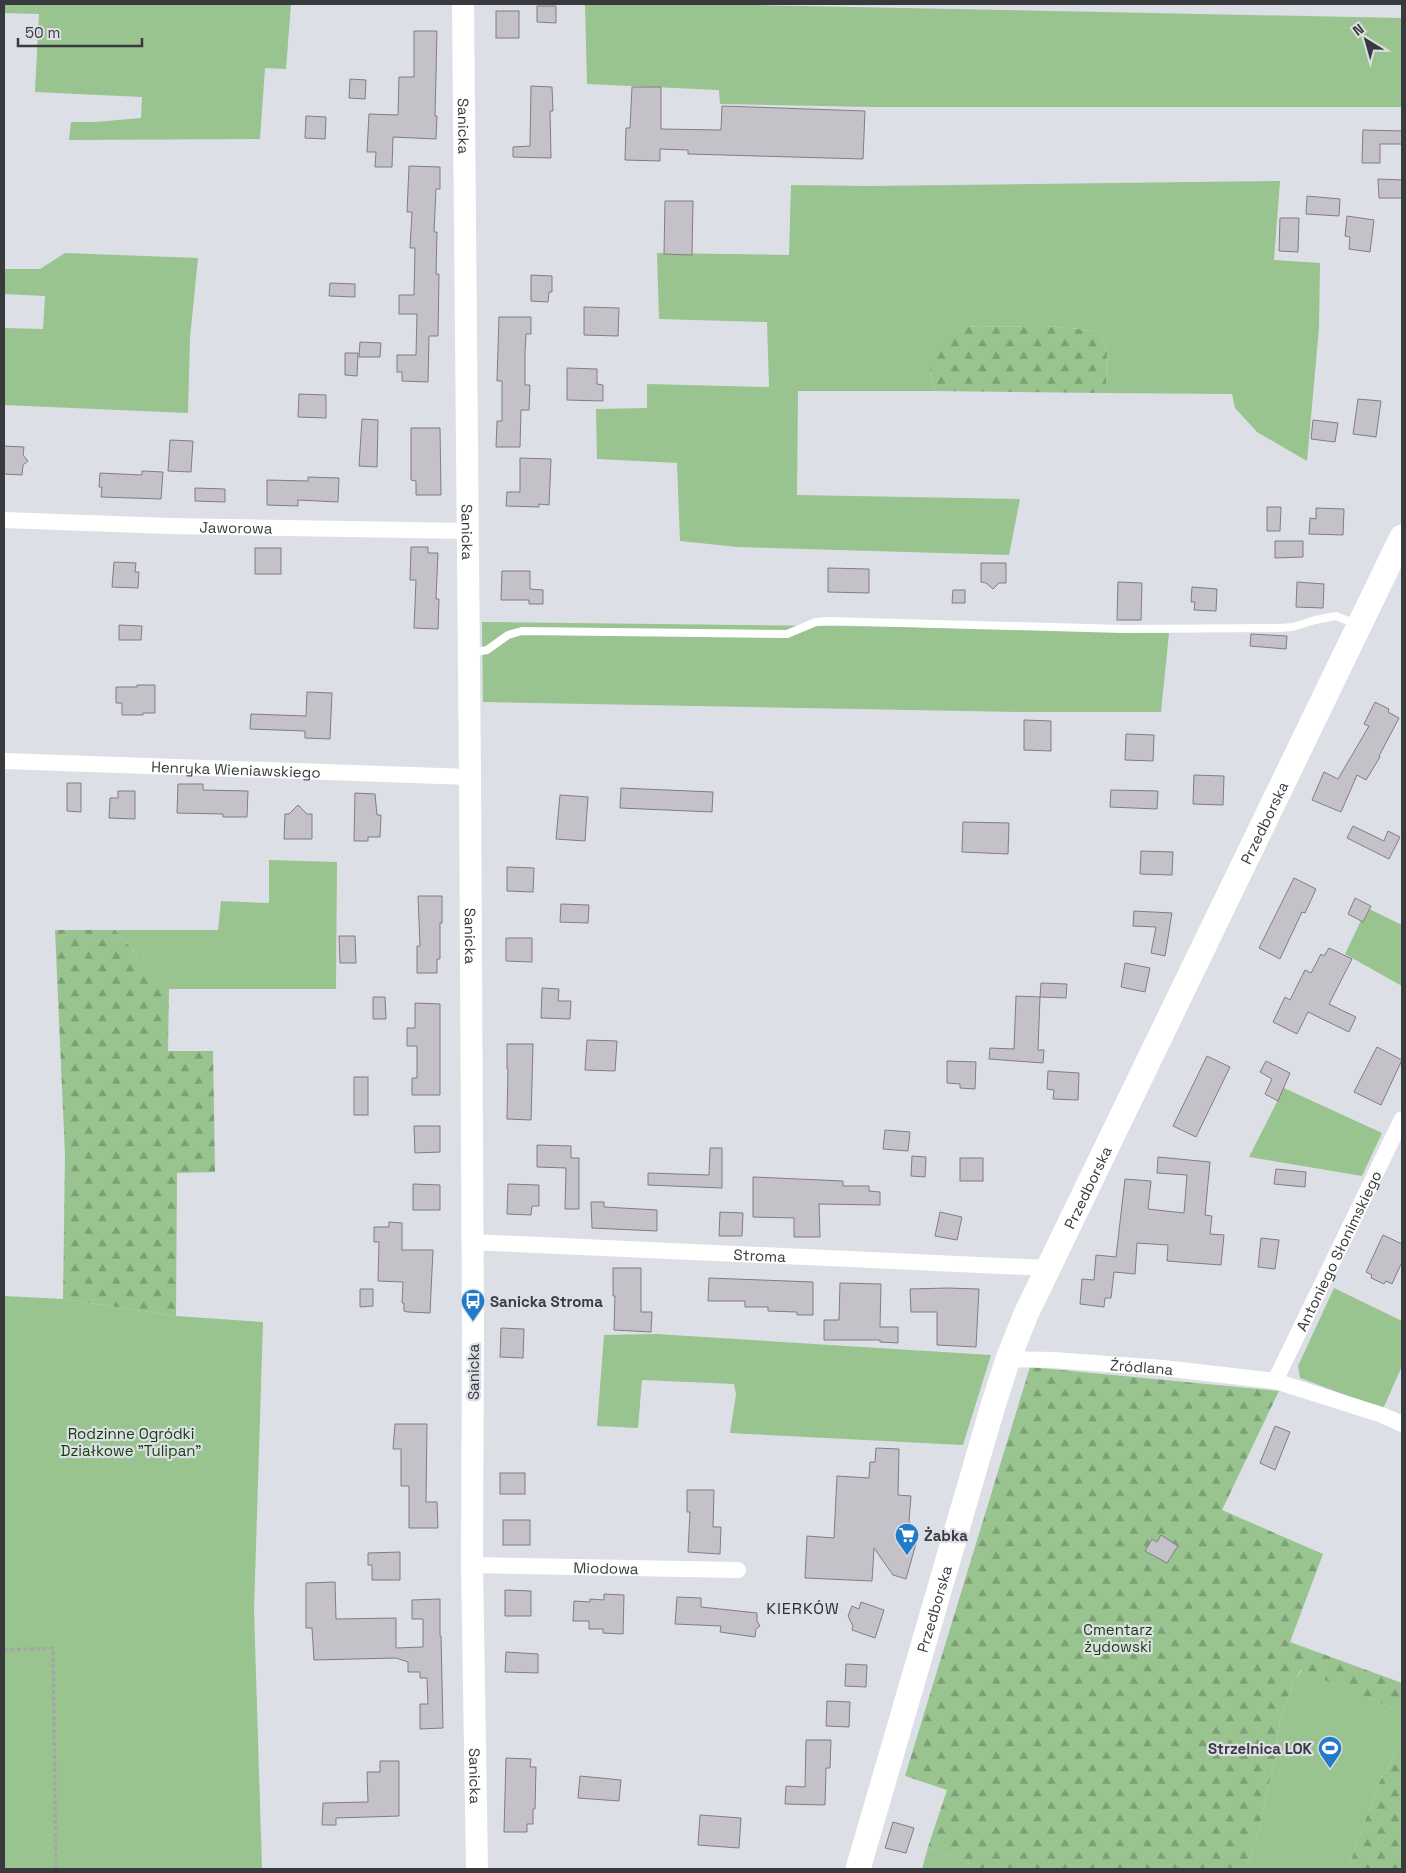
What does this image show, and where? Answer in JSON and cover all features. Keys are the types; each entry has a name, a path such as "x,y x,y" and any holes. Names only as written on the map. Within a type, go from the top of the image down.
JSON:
{"main road":[{"name":"Przedborska","path":"858,1869 986,1428 1008,1359 1047,1268 1402,537"}],"street":[{"name":"Sanicka","path":"463,4 470,777 472,1565 477,1869"},
{"name":"Jaworowa","path":"4,520 170,526 468,531"},
{"name":"Henryka Wieniawskiego","path":"4,761 470,777"},
{"name":"Antoniego Słonimskiego","path":"1275,1381 1402,1119"},
{"name":"Stroma","path":"472,1242 1047,1268"},
{"name":"Źródlana","path":"1008,1359 1053,1360 1163,1368 1275,1381 1382,1415 1402,1424"},
{"name":"Miodowa","path":"472,1565 738,1570"}],"lane":[{"path":"469,654 486,650 508,636 522,631 787,634 816,622 829,621 1123,629 1279,628 1293,627 1336,616 1359,625"}],"path":[{"path":"4,1650 53,1648 56,1869"}],"green space":[{"path":"4,4 291,4 286,69 265,68 260,139 69,140 71,122 141,118 142,97 35,92 39,14 4,13"},
{"path":"585,4 705,4 1402,18 1402,107 872,107 720,104 719,90 587,84"},
{"path":"1280,181 1274,260 1320,263 1319,328 1307,461 1257,432 1235,408 1232,394 1106,393 1107,351 1100,331 1046,326 957,327 930,370 935,391 798,391 797,495 1020,499 1009,555 737,547 680,541 677,463 597,459 596,409 647,408 647,384 769,387 767,322 659,319 657,253 789,255 791,185 868,186"},
{"path":"65,253 198,258 190,338 188,413 4,405 4,328 43,329 45,296 4,294 4,269 40,269"},
{"path":"1046,326 1100,331 1107,351 1106,393 935,391 930,370 935,348 956,327"},
{"path":"482,622 915,627 1169,633 1161,712 1019,712 483,702"},
{"path":"269,860 337,862 336,989 169,989 115,930 218,930 221,901 269,903"},
{"path":"1367,908 1402,925 1402,986 1345,954"},
{"path":"55,930 115,930 169,989 168,1051 213,1051 215,1172 177,1173 176,1316 63,1299 65,1155"},
{"path":"1284,1088 1382,1133 1362,1176 1249,1157"},
{"path":"1334,1288 1402,1321 1402,1366 1383,1409 1300,1378 1298,1366"},
{"name":"Rodzinne Ogródki Działkowe \"Tulipan\"","path":"4,1296 63,1299 176,1316 263,1322 254,1610 262,1869 4,1869"},
{"path":"656,1334 991,1355 963,1445 730,1433 736,1394 734,1384 642,1380 638,1428 597,1426 604,1335"},
{"name":"Cmentarz żydowski","path":"1030,1367 1279,1391 1222,1510 1323,1554 1290,1642 1402,1683 1402,1712 1301,1670 1294,1681 1280,1720 1276,1755 1259,1828 1246,1869 982,1869 928,1847 947,1790 905,1776"},
{"name":"Strzelnica LOK","path":"1302,1670 1402,1712 1402,1741 1379,1783 1348,1869 1246,1869 1259,1828 1276,1755 1280,1720 1294,1681"},
{"path":"1402,1741 1402,1869 1348,1869 1379,1783"},
{"path":"928,1847 982,1869 922,1869"}],"building":[{"path":"537,6 556,6 556,23 537,22"},
{"path":"496,11 519,11 519,38 496,38"},
{"path":"414,31 437,31 436,139 393,137 392,167 375,167 376,152 367,152 369,114 398,115 399,77 414,77"},
{"path":"350,79 366,80 365,99 349,98"},
{"path":"531,86 552,87 553,111 550,111 551,158 513,157 513,147 530,146"},
{"path":"632,87 661,87 661,129 721,130 722,106 865,111 863,159 688,154 688,150 660,149 660,161 625,160 626,128 630,128"},
{"path":"306,116 326,117 325,139 305,138"},
{"path":"1363,130 1402,131 1402,144 1380,144 1380,163 1362,163"},
{"path":"409,166 440,167 440,189 436,189 434,232 437,232 436,274 439,274 438,336 429,336 428,382 402,381 402,372 397,372 397,355 416,355 417,314 399,314 399,295 414,295 415,248 410,248 412,212 407,212"},
{"path":"1378,179 1402,180 1402,198 1379,198"},
{"path":"1307,196 1340,199 1339,216 1306,214"},
{"path":"665,201 693,201 692,255 664,254"},
{"path":"1347,216 1374,220 1370,252 1349,249 1350,237 1345,236"},
{"path":"1280,218 1299,218 1298,252 1279,251"},
{"path":"531,275 552,276 552,292 549,292 548,302 531,301"},
{"path":"330,283 355,284 355,297 329,296"},
{"path":"584,307 619,308 618,336 584,335"},
{"path":"499,317 531,317 531,334 526,334 525,352 525,385 530,385 529,410 521,410 520,447 496,447 497,421 502,421 502,381 497,381"},
{"path":"360,342 381,343 380,357 359,357"},
{"path":"345,353 358,353 357,376 345,375"},
{"path":"567,368 597,369 597,384 603,385 603,401 567,400"},
{"path":"299,394 326,395 326,418 298,417"},
{"path":"1358,399 1381,401 1376,437 1353,434"},
{"path":"362,419 378,420 377,467 359,466"},
{"path":"1313,420 1338,423 1335,442 1311,439"},
{"path":"411,428 440,428 441,495 416,495 416,481 411,480"},
{"path":"170,440 193,441 191,472 168,471"},
{"path":"4,446 24,447 23,455 28,461 23,465 22,475 4,474"},
{"path":"520,458 551,459 549,505 539,504 539,507 506,506 507,492 520,492"},
{"path":"142,471 163,472 161,499 101,497 102,487 99,487 100,473 142,475"},
{"path":"308,477 339,478 338,502 298,500 298,506 267,505 267,480 308,481"},
{"path":"195,488 225,489 225,502 195,501"},
{"path":"1267,507 1281,507 1280,531 1267,531"},
{"path":"1316,508 1344,509 1343,535 1309,534 1310,518 1316,519"},
{"path":"1275,541 1303,541 1303,557 1275,558"},
{"path":"411,547 428,547 428,553 438,553 436,599 439,599 438,629 414,628 416,580 410,580"},
{"path":"255,548 281,548 281,574 255,574"},
{"path":"114,562 136,563 135,572 139,572 138,588 112,587"},
{"path":"981,563 1006,563 1006,583 999,583 993,589 986,583 981,582"},
{"path":"828,568 869,569 869,593 828,592"},
{"path":"502,571 530,571 530,589 543,590 543,604 529,604 529,600 501,600"},
{"path":"1118,582 1142,583 1141,620 1117,620"},
{"path":"1297,582 1324,584 1323,608 1296,607"},
{"path":"1192,587 1217,589 1216,611 1194,610 1195,602 1191,602"},
{"path":"953,590 965,590 965,603 952,603"},
{"path":"119,625 142,626 141,640 119,640"},
{"path":"1251,634 1287,636 1286,649 1250,646"},
{"path":"137,685 155,685 155,713 122,715 122,703 116,703 116,687 137,687"},
{"path":"307,692 332,693 330,739 305,738 305,731 250,729 251,714 306,716"},
{"path":"1375,702 1389,709 1388,712 1399,718 1380,757 1366,780 1357,775 1341,812 1312,800 1324,772 1338,779 1369,726 1364,724"},
{"path":"1024,720 1051,721 1051,751 1024,750"},
{"path":"1126,734 1154,735 1153,761 1125,760"},
{"path":"1194,775 1224,776 1223,805 1193,804"},
{"path":"67,783 81,783 81,812 67,811"},
{"path":"178,784 203,784 203,790 248,791 247,817 223,817 223,814 177,813"},
{"path":"621,788 713,792 712,812 620,808"},
{"path":"1111,790 1158,791 1157,809 1110,807"},
{"path":"118,791 135,791 135,819 109,818 110,798 118,798"},
{"path":"355,793 375,794 377,815 381,815 380,837 368,837 368,841 354,841"},
{"path":"560,795 588,797 585,841 556,839"},
{"path":"298,805 307,814 312,814 312,839 284,839 285,814 289,814"},
{"path":"963,822 1009,823 1008,854 962,852"},
{"path":"1353,826 1384,841 1388,831 1400,837 1389,859 1347,838"},
{"path":"1141,851 1173,852 1172,875 1140,874"},
{"path":"507,867 534,868 533,892 507,891"},
{"path":"1294,878 1316,889 1305,913 1302,912 1280,959 1259,948"},
{"path":"418,896 442,896 440,959 437,959 437,973 417,973 417,946 420,946"},
{"path":"1355,898 1371,906 1363,922 1348,914"},
{"path":"561,904 589,905 588,923 560,922"},
{"path":"1134,911 1172,913 1165,956 1151,953 1156,927 1133,926"},
{"path":"339,936 355,936 356,963 340,963"},
{"path":"506,938 532,938 532,962 506,961"},
{"path":"1329,948 1352,959 1329,1004 1356,1017 1349,1032 1308,1012 1297,1034 1273,1022 1285,997 1290,1000 1305,970 1311,973 1321,954 1324,956"},
{"path":"1125,963 1150,968 1145,992 1121,987"},
{"path":"1041,983 1067,984 1066,998 1040,997"},
{"path":"542,988 559,989 558,1001 571,1001 570,1019 541,1018"},
{"path":"1016,996 1040,997 1038,1050 1044,1050 1043,1063 989,1059 990,1048 1014,1049"},
{"path":"373,997 385,997 386,1019 373,1019"},
{"path":"415,1003 440,1004 440,1095 412,1095 412,1078 417,1078 417,1046 407,1046 407,1028 415,1028"},
{"path":"587,1040 617,1041 615,1071 585,1070"},
{"path":"507,1044 533,1044 531,1120 507,1119"},
{"path":"1377,1047 1402,1060 1381,1105 1354,1092"},
{"path":"1207,1056 1230,1067 1196,1137 1173,1126"},
{"path":"947,1061 976,1062 975,1089 960,1088 960,1084 947,1083"},
{"path":"1266,1061 1290,1073 1278,1101 1265,1094 1272,1079 1260,1072"},
{"path":"1048,1071 1079,1073 1078,1100 1053,1099 1054,1090 1047,1089"},
{"path":"354,1077 368,1077 368,1115 354,1115"},
{"path":"414,1126 440,1126 440,1152 415,1153"},
{"path":"885,1130 910,1132 908,1151 883,1149"},
{"path":"537,1145 571,1146 571,1158 579,1158 579,1209 565,1209 566,1168 537,1167"},
{"path":"710,1148 722,1148 722,1188 648,1185 648,1173 709,1175"},
{"path":"912,1156 926,1157 925,1177 911,1176"},
{"path":"1158,1157 1210,1162 1205,1215 1212,1216 1210,1234 1224,1235 1221,1265 1167,1261 1168,1245 1137,1243 1135,1274 1114,1272 1111,1298 1105,1298 1104,1307 1080,1304 1082,1279 1094,1280 1096,1255 1116,1257 1125,1179 1151,1181 1148,1209 1184,1213 1187,1175 1157,1173"},
{"path":"960,1158 983,1158 983,1181 960,1181"},
{"path":"1276,1169 1306,1172 1305,1187 1274,1184"},
{"path":"753,1177 843,1181 843,1186 869,1186 869,1191 880,1192 880,1205 819,1204 820,1237 794,1237 794,1218 753,1217"},
{"path":"413,1184 440,1185 440,1210 413,1210"},
{"path":"508,1184 539,1185 539,1206 532,1206 531,1215 507,1214"},
{"path":"591,1202 604,1202 604,1207 657,1210 657,1231 592,1228"},
{"path":"720,1212 743,1213 742,1236 719,1236"},
{"path":"940,1212 962,1217 957,1240 935,1236"},
{"path":"389,1222 402,1223 402,1250 433,1250 430,1313 404,1311 404,1303 402,1303 403,1282 378,1281 379,1242 374,1242 374,1227 389,1227"},
{"path":"1383,1235 1402,1244 1402,1262 1392,1284 1386,1281 1384,1284 1371,1278 1372,1275 1366,1272"},
{"path":"1261,1238 1279,1240 1275,1269 1258,1267"},
{"path":"613,1268 641,1268 641,1312 652,1312 651,1332 614,1330 615,1296 613,1296"},
{"path":"709,1278 813,1282 813,1315 797,1315 797,1312 768,1311 768,1307 745,1307 745,1301 708,1301"},
{"path":"840,1283 881,1284 880,1327 898,1327 898,1343 880,1342 880,1340 824,1340 824,1320 839,1320"},
{"path":"360,1289 373,1289 373,1306 360,1307"},
{"path":"910,1289 979,1289 976,1347 937,1345 937,1312 911,1312"},
{"path":"501,1328 524,1329 523,1358 500,1357"},
{"path":"395,1424 427,1424 426,1502 437,1502 438,1528 409,1528 409,1486 401,1486 401,1449 393,1449"},
{"path":"1275,1426 1290,1432 1275,1470 1260,1463"},
{"path":"876,1448 899,1449 898,1495 911,1496 909,1521 917,1540 906,1579 893,1575 874,1548 872,1581 805,1578 807,1536 834,1538 837,1476 869,1478 870,1462 875,1462"},
{"path":"500,1473 525,1473 525,1494 500,1494"},
{"path":"687,1490 714,1490 713,1527 721,1527 720,1554 688,1552 690,1512 687,1512"},
{"path":"503,1520 530,1520 530,1545 503,1545"},
{"path":"1161,1535 1178,1546 1167,1563 1145,1551 1152,1539 1157,1542"},
{"path":"400,1552 400,1580 372,1580 372,1565 368,1565 368,1553"},
{"path":"335,1582 336,1619 396,1618 396,1648 423,1647 423,1619 412,1619 412,1600 440,1599 443,1728 420,1729 420,1704 428,1704 427,1678 420,1678 420,1672 408,1672 408,1662 396,1658 314,1660 312,1628 306,1628 306,1583"},
{"path":"505,1590 531,1591 531,1616 505,1616"},
{"path":"604,1594 624,1595 623,1634 603,1633 603,1629 589,1629 589,1621 573,1621 574,1601 590,1602 590,1599 604,1600"},
{"path":"677,1597 701,1598 701,1607 757,1613 757,1621 760,1626 756,1629 755,1637 720,1632 721,1626 675,1624"},
{"path":"861,1602 884,1610 875,1638 852,1630 853,1626 848,1616 852,1606 859,1609"},
{"path":"506,1652 538,1654 538,1673 505,1672"},
{"path":"846,1664 867,1665 866,1687 845,1686"},
{"path":"827,1701 850,1702 849,1727 826,1726"},
{"path":"806,1740 831,1740 830,1768 826,1768 825,1805 785,1804 786,1786 805,1787"},
{"path":"506,1758 531,1759 530,1767 536,1767 533,1824 527,1824 527,1832 504,1832"},
{"path":"380,1761 399,1761 399,1816 336,1818 336,1825 322,1825 323,1803 368,1802 367,1772 380,1772"},
{"path":"580,1776 621,1780 619,1801 578,1798"},
{"path":"700,1815 741,1818 739,1848 698,1845"},
{"path":"893,1822 914,1828 906,1853 885,1848"}],"place":[{"name":"Sanicka Stroma","path":"473,1322"},
{"name":"Żabka","path":"907,1556"},
{"name":"Strzelnica LOK","path":"1330,1769"}],"district":[{"name":"KIERKÓW","path":"803,1608"}]}
